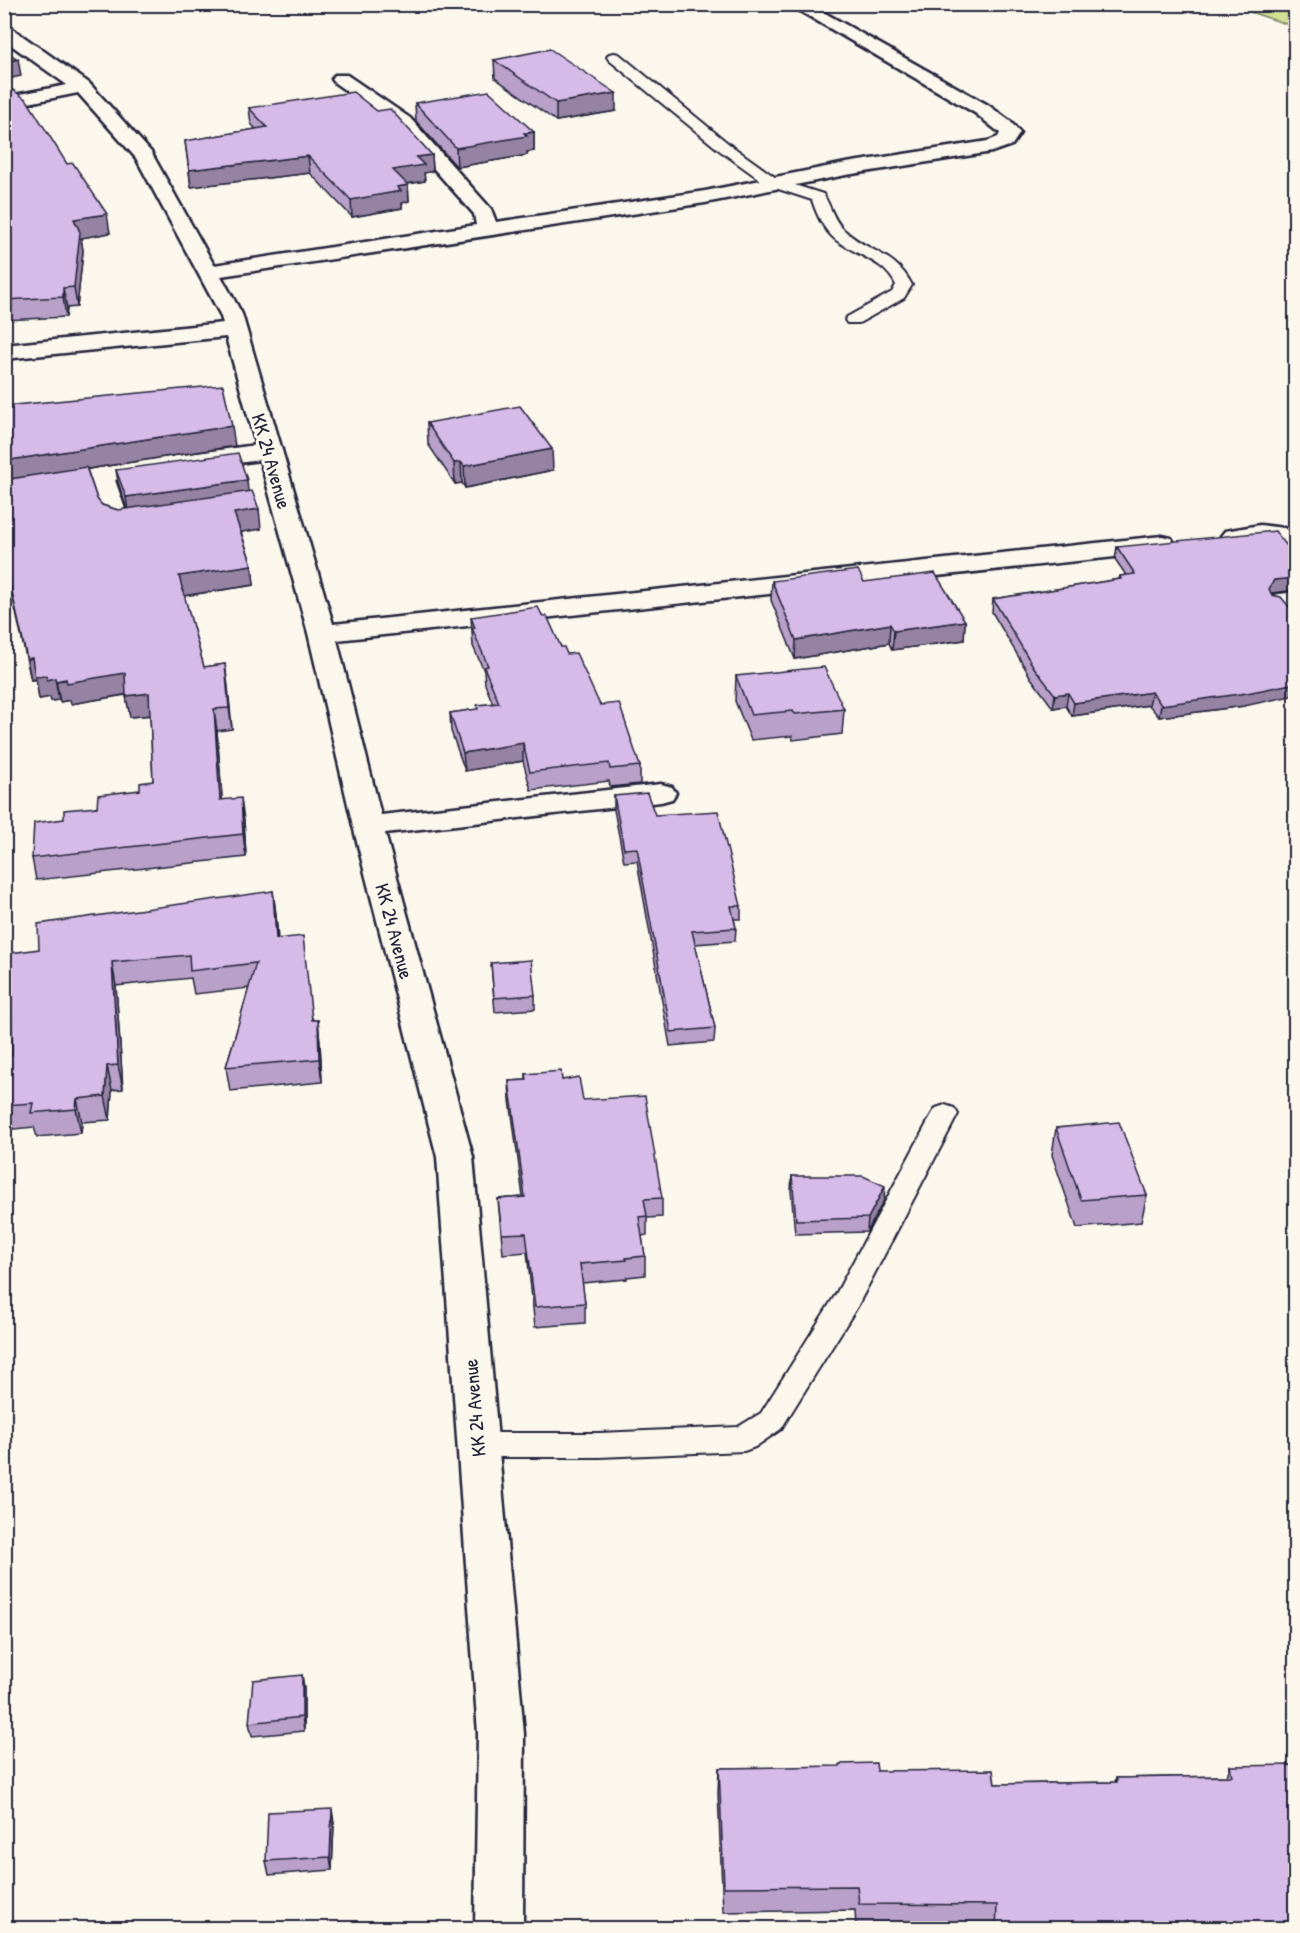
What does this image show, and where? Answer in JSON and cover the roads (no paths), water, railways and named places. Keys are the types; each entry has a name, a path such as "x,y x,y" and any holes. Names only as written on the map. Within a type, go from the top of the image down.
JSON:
{"street":[{"path":"208,272 705,197 846,169 992,146 1005,141 1010,133 995,118 933,85 919,74 796,4"},
{"name":"KK 24 Avenue","path":"4,31 82,87 144,156 231,314 270,452 269,499 322,633 368,826 455,1157 476,1445 501,1734 499,1929"},
{"path":"341,79 403,122 484,213 488,231"},
{"path":"4,102 82,87"},
{"path":"4,352 234,329"},
{"path":"4,492 101,475 270,452"},
{"path":"101,475 115,518 122,520 173,513"},
{"path":"322,633 1272,532 1285,536 1296,548"},
{"path":"368,826 661,793"}],"lane":[{"path":"614,57 716,140 774,183 818,197 832,229 900,274 904,285 898,295 853,320"},
{"path":"476,1445 599,1445 744,1439 771,1421 847,1300 945,1114"}]}
